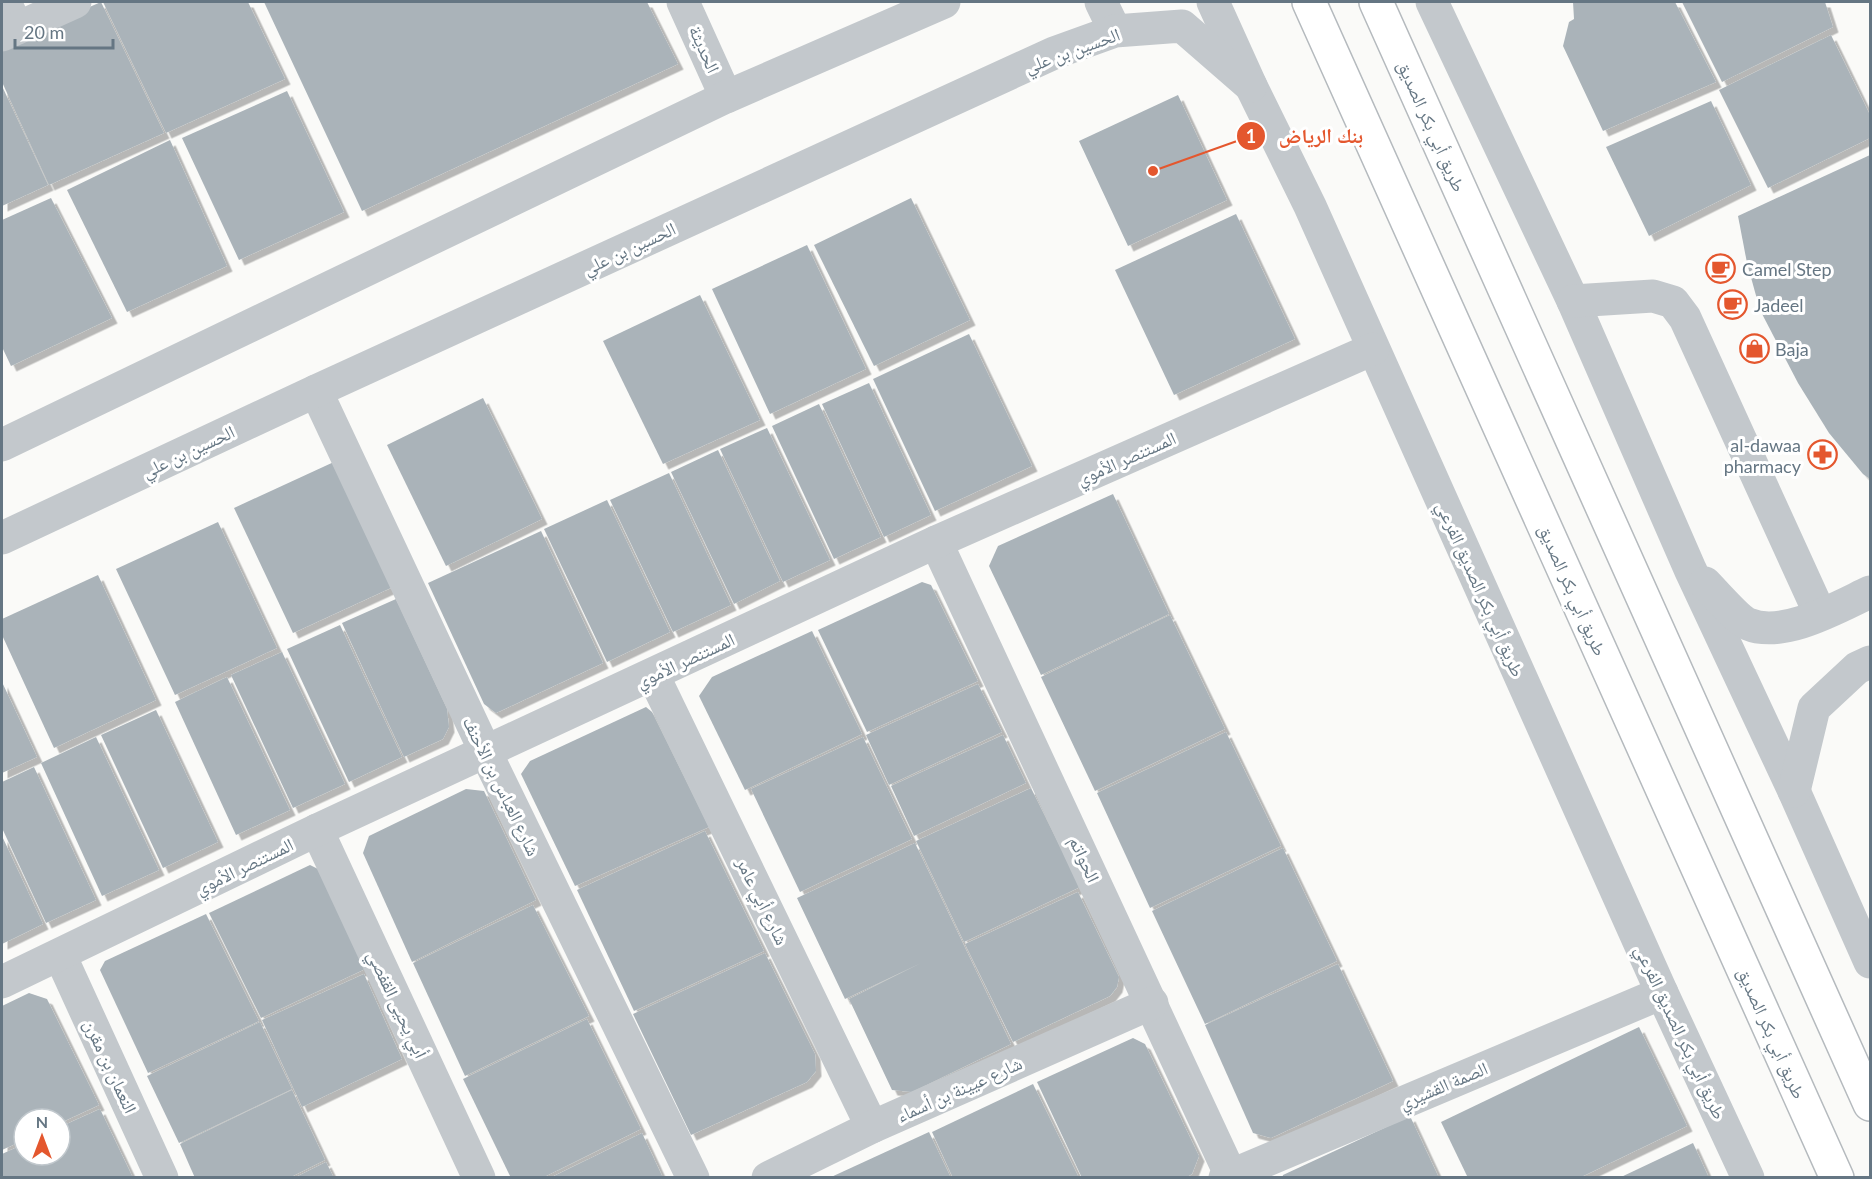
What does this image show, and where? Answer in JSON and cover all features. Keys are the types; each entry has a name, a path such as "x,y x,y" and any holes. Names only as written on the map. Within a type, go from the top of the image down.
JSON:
{"main road":[{"name":"طريق أبي بكر الصديق","path":"1310,2 1837,1178"},
{"name":"طريق أبي بكر الصديق","path":"1376,2 1870,1104"}],"street":[{"path":"8,22 75,2"},
{"name":"الحديثة","path":"683,2 726,97"},
{"path":"5,434 726,97 944,2"},
{"path":"1101,2 1115,31"},
{"name":"طريق أبي بكر الصديق الفرعي","path":"1213,2 1310,206 1662,993 1748,1178"},
{"path":"1436,5 1573,301 1690,569 1794,791 1870,962"},
{"name":"الحسين بن علي","path":"2,538 316,391 1054,53 1115,31 1182,26 1251,86"},
{"path":"1573,301 1653,296 1673,302 1685,318 1820,614"},
{"name":"المستنصر الأموي","path":"2,982 318,830 936,542 1373,349"},
{"name":"شارع العباس بن الأحنف","path":"316,391 486,753 693,1178"},
{"name":"الحواتم","path":"936,542 1152,1003 1229,1177"},
{"path":"1690,569 1747,624 1773,628 1793,625 1870,592"},
{"path":"1794,791 1814,708 1857,668 1870,662"},
{"name":"شارع أبي عامر","path":"653,675 872,1127"},
{"name":"أبي يحيى القفصي","path":"318,830 478,1178"},
{"name":"النعمان بن مقرن","path":"60,955 162,1178"},
{"name":"الصمة القشيري","path":"1229,1177 1662,993"},
{"name":"شارع عيينة بن أسماء","path":"768,1178 872,1127 1152,1003"}],"building":[{"path":"101,2 164,133 49,185 2,82 2,45"},
{"path":"103,2 248,2 285,79 166,133"},
{"path":"264,2 647,2 678,64 362,211"},
{"path":"1573,2 1675,2 1716,82 1603,131 1563,46 1569,22 1574,19"},
{"path":"1682,2 1825,2 1833,27 1722,82"},
{"path":"1831,35 1870,115 1870,138 1768,188 1719,90"},
{"path":"2,86 48,185 2,206"},
{"path":"287,91 344,212 239,260 182,138"},
{"path":"1178,95 1227,200 1128,246 1079,141"},
{"path":"1711,101 1751,185 1649,236 1606,147"},
{"path":"170,140 227,266 127,312 67,190"},
{"path":"1870,155 1870,479 1863,474 1829,433 1798,383 1760,310 1747,263 1738,216"},
{"path":"51,198 112,318 11,366 2,347 2,220"},
{"path":"911,198 970,320 874,366 814,245"},
{"path":"1236,214 1295,339 1174,395 1115,270"},
{"path":"807,245 866,369 770,414 712,289"},
{"path":"700,295 760,420 663,464 603,341"},
{"path":"969,334 1032,466 935,511 873,379"},
{"path":"869,383 931,515 884,537 822,404"},
{"path":"483,398 542,519 446,566 387,445"},
{"path":"819,404 881,537 834,559 772,426"},
{"path":"767,428 830,560 783,582 720,449"},
{"path":"718,450 780,581 734,604 671,472"},
{"path":"336,461 395,586 293,633 234,508"},
{"path":"669,473 731,605 673,632 610,500"},
{"path":"1113,494 1169,614 1041,675 989,566 998,546"},
{"path":"607,500 670,632 607,662 544,529"},
{"path":"218,522 277,648 175,695 116,569"},
{"path":"541,531 603,663 496,713 484,704 428,583"},
{"path":"98,575 156,700 54,748 2,635 2,619"},
{"path":"922,582 931,585 978,681 867,732 818,630"},
{"path":"396,599 447,709 449,727 443,739 404,757 342,623"},
{"path":"1170,615 1225,729 1095,791 1041,677"},
{"path":"340,625 402,757 349,782 287,649"},
{"path":"812,631 862,734 745,790 699,696 712,677"},
{"path":"282,652 345,784 293,808 231,675"},
{"path":"227,677 290,810 236,835 175,702"},
{"path":"2,682 37,757 2,773"},
{"path":"978,684 1002,732 889,785 866,735"},
{"path":"646,707 652,712 709,827 575,886 521,774 530,761"},
{"path":"156,710 218,842 163,868 101,735"},
{"path":"1226,732 1281,846 1150,908 1097,793"},
{"path":"1003,735 1026,783 914,836 891,786"},
{"path":"96,737 159,870 102,896 41,763"},
{"path":"863,737 912,839 800,892 751,789"},
{"path":"34,767 96,900 46,923 2,828 2,782"},
{"path":"1031,788 1080,887 964,942 916,841"},
{"path":"466,789 484,791 536,900 412,962 363,853 369,836"},
{"path":"705,831 764,951 634,1011 577,890"},
{"path":"2,836 43,924 2,944"},
{"path":"915,843 1011,1044 912,1092 892,1090 849,999 921,963 845,999 797,898"},
{"path":"1283,848 1337,961 1205,1024 1152,911"},
{"path":"310,865 318,869 365,969 261,1018 209,913"},
{"path":"1078,892 1119,977 1117,987 1110,996 1013,1042 965,944"},
{"path":"533,905 589,1016 465,1076 413,963"},
{"path":"206,914 259,1021 148,1073 100,970 105,961"},
{"path":"765,953 815,1054 816,1071 807,1082 691,1135 633,1014"},
{"path":"1338,964 1393,1081 1271,1138 1253,1133 1205,1025"},
{"path":"364,974 402,1059 302,1107 262,1020"},
{"path":"29,993 47,999 99,1105 72,1117 72,1107 12,1107 12,1145 2,1150 2,1006"},
{"path":"587,1019 641,1129 542,1178 511,1178 463,1079"},
{"path":"260,1022 292,1089 179,1143 147,1076"},
{"path":"1639,1027 1687,1126 1579,1178 1468,1178 1441,1122"},
{"path":"1133,1038 1145,1044 1199,1156 1192,1174 1185,1178 1082,1178 1037,1082"},
{"path":"1033,1084 1079,1178 953,1178 932,1132"},
{"path":"292,1090 325,1160 289,1178 195,1178 180,1144"},
{"path":"100,1109 133,1178 2,1178 2,1154 12,1149 12,1167 72,1167 72,1122"},
{"path":"1410,1116 1439,1178 1282,1178 1283,1175"},
{"path":"929,1132 951,1178 829,1178"},
{"path":"642,1133 663,1178 550,1178"},
{"path":"1693,1143 1709,1178 1619,1178"},
{"path":"326,1162 334,1178 294,1178"}],"place":[{"name":"بنك الرياض","path":"1153,171"},
{"name":"Camel Step","path":"1721,269"},
{"name":"Jadeel","path":"1733,305"},
{"name":"Baja","path":"1754,349"},
{"name":"al-dawaa pharmacy","path":"1822,455"}]}
